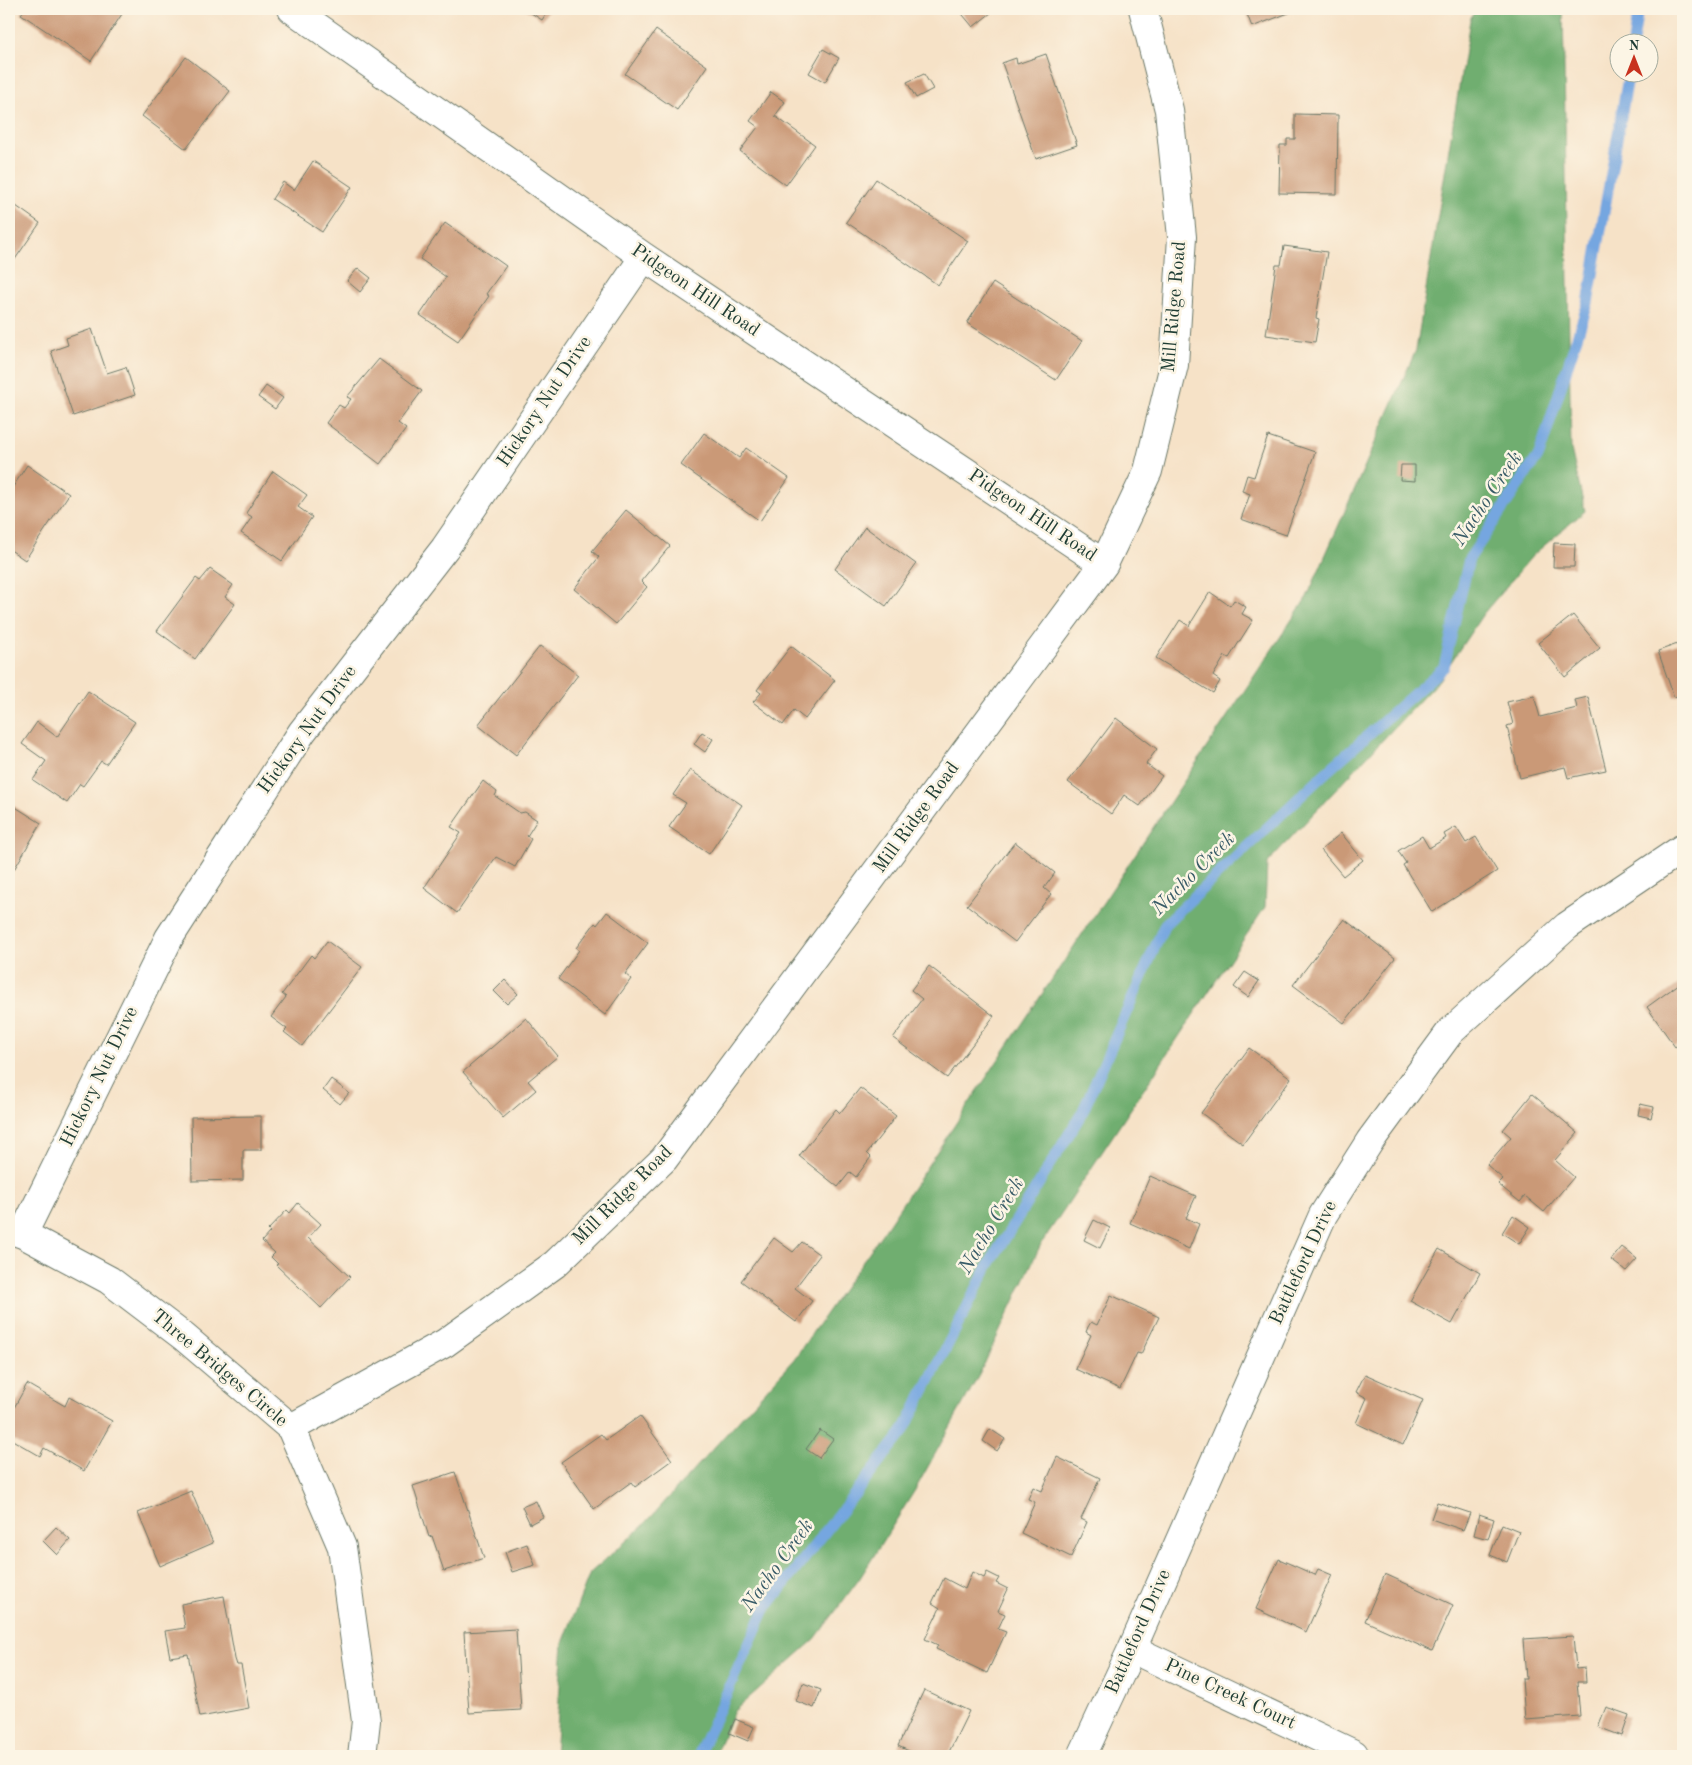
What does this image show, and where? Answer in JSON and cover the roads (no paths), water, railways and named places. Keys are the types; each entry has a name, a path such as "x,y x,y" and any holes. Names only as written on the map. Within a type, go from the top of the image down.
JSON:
{"street":[{"name":"Pidgeon Hill Road","path":"292,9 644,258 1104,564"},
{"name":"Mill Ridge Road","path":"291,1428 445,1343 547,1270 664,1159 1104,564 1148,471 1174,365 1182,237 1169,110 1143,9"},
{"name":"Hickory Nut Drive","path":"16,1232 169,938 302,732 445,548 644,258"},
{"name":"Battleford Drive","path":"1082,1756 1132,1649 1323,1215 1370,1142 1450,1032 1567,926 1683,848"},
{"name":"Three Bridges Circle","path":"16,1232 109,1280 184,1337 291,1428 342,1547 366,1722 362,1756"},
{"name":"Pine Creek Court","path":"1132,1649 1354,1754"}],"waterway":[{"name":"Nacho Creek","path":"1635,32 1638,9"},
{"name":"Nacho Creek","path":"698,1756 765,1609 903,1432 988,1266 1082,1113 1165,924 1321,777 1444,667 1469,559 1539,455 1588,303 1627,82"}]}
